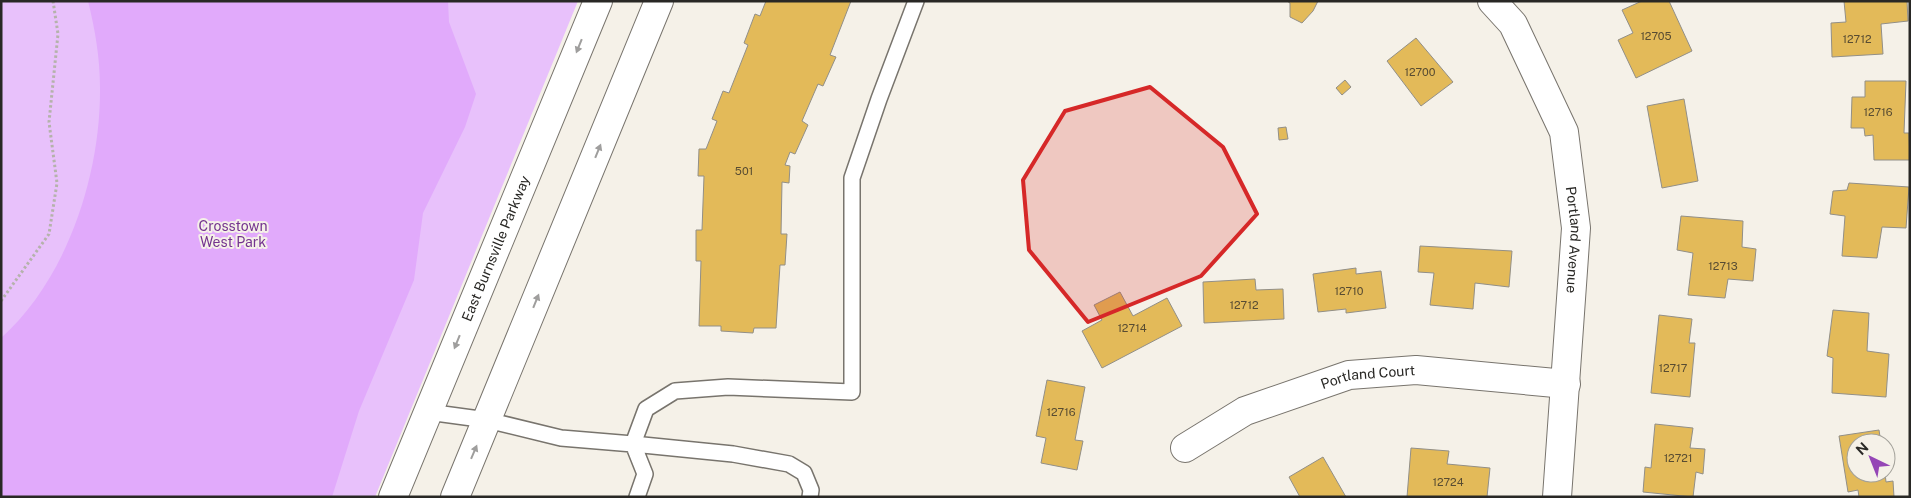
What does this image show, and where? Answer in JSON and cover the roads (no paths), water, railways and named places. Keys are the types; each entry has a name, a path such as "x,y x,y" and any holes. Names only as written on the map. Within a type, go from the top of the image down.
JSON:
{"street":[{"name":"East Burnsville Parkway","path":"393,497 598,1"},
{"path":"455,497 659,1"},
{"name":"Portland Avenue","path":"1492,1 1513,24 1564,132 1576,228 1557,497"},
{"name":"Portland Court","path":"1186,448 1245,411 1349,375 1416,370 1566,384"}],"lane":[{"path":"637,497 645,474 633,444 646,409 675,391 728,387 852,392 852,178 916,1"},
{"path":"428,412 487,420 561,438 733,454 789,464 804,473 811,490 810,497"}],"park label":[{"name":"Crosstown West Park","path":"233,234"}]}
